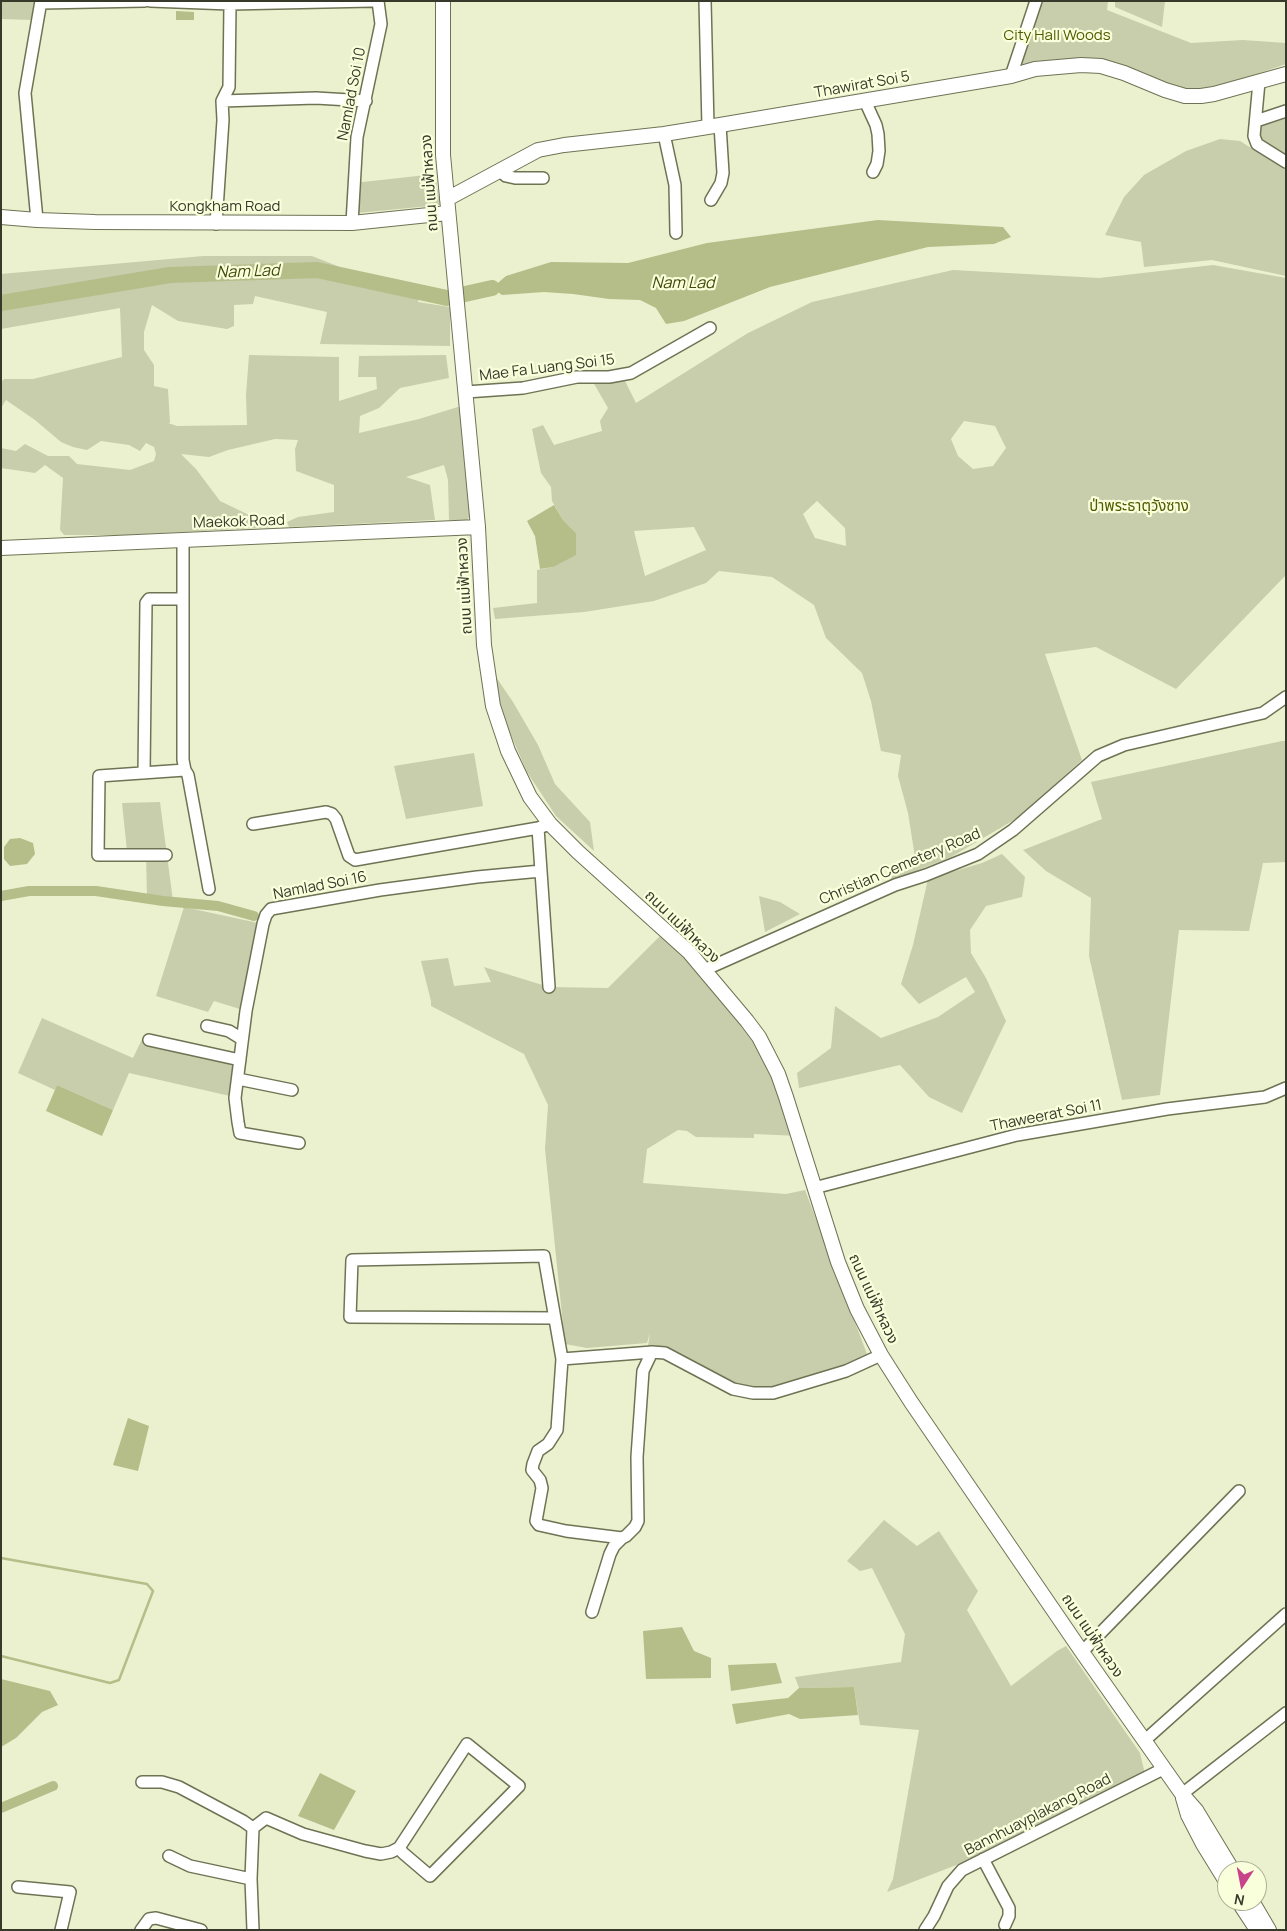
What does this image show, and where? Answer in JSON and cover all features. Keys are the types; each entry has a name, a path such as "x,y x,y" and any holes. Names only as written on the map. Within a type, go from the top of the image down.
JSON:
{"street":[{"path":"37,220 26,94 41,2 145,1"},
{"path":"150,1 230,4 372,1"},
{"name":"Namlad Soi 10","path":"352,223 356,137 366,101 381,24 378,1"},
{"name":"ถนน แม่ฟ้าหลวง","path":"443,1 442,134 478,527 484,644 494,706 517,771 544,826 578,852 666,930 704,970 747,1021 769,1055 786,1097 846,1283 881,1355 910,1402 1163,1769 1196,1810 1228,1861"},
{"path":"705,1 714,126 723,173 721,184 711,200"},
{"path":"1011,76 1036,1"},
{"path":"216,224 223,120 222,101 229,87 230,4"},
{"name":"Thawirat Soi 5","path":"448,206 500,171 538,150 556,146 664,134 714,126 1011,76 1035,68 1081,65 1101,66 1185,96 1201,96 1286,74"},
{"path":"1259,82 1254,136 1257,144 1286,162"},
{"path":"222,101 316,98 366,101"},
{"path":"865,101 878,134 876,164 872,172"},
{"path":"1256,120 1286,111"},
{"path":"664,134 675,185 676,233"},
{"path":"500,171 506,176 515,178 543,178"},
{"name":"Kongkham Road","path":"1,217 37,220 216,224 352,223 448,206"},
{"name":"Mae Fa Luang Soi 15","path":"466,392 523,388 577,378 610,377 631,373 710,328"},
{"name":"Maekok Road","path":"1,548 478,527"},
{"path":"183,540 183,760 188,775 209,889"},
{"path":"144,773 146,603 149,599 183,599"},
{"name":"Christian Cemetery Road","path":"704,970 895,885 978,854 1013,830 1098,756 1124,744 1263,713 1286,697"},
{"path":"166,855 98,855 99,776 185,770"},
{"path":"253,824 326,812 332,814 336,819 349,856 355,860 544,826 541,871 549,987"},
{"name":"Namlad Soi 16","path":"299,1143 240,1132 235,1098 246,1011 263,924 266,915 271,909 390,888 541,871"},
{"path":"206,1026 229,1030 242,1039"},
{"path":"149,1040 240,1060"},
{"path":"238,1079 292,1090"},
{"name":"Thaweerat Soi 11","path":"814,1188 1017,1135 1167,1108 1265,1097 1286,1088"},
{"path":"555,1318 350,1317 352,1260 544,1256 555,1318 562,1359 557,1430 548,1444 538,1451 532,1470 540,1480 542,1488 536,1521 539,1525 566,1531 622,1538"},
{"path":"592,1612 614,1546 631,1532 638,1520 637,1457 643,1371 652,1352"},
{"path":"562,1359 665,1352 733,1389 752,1393 773,1393 846,1370 881,1355"},
{"path":"1082,1652 1239,1491"},
{"path":"1144,1741 1286,1614"},
{"path":"1217,1867 1188,1816 1182,1794 1286,1713"},
{"path":"253,1828 266,1818 303,1834 365,1851 381,1854 391,1852 400,1848 467,1744 520,1786 430,1876 403,1853 400,1848"},
{"name":"Bannhuayplakang Road","path":"925,1930 948,1886 962,1870 1163,1769"},
{"path":"142,1782 162,1782 179,1787 253,1828"},
{"path":"253,1828 251,1880 253,1930"},
{"path":"169,1856 190,1866 251,1880"},
{"path":"983,1859 1009,1908 1010,1916 1005,1925"},
{"path":"18,1886 70,1892 61,1930"},
{"path":"1245,1911 1257,1930"},
{"path":"1258,1911 1269,1930"},
{"path":"141,1930 149,1919 156,1918 201,1930"}],"green space":[{"path":"1,1 35,1 32,20 1,19"},
{"name":"City Hall Woods","path":"1028,1 1108,1 1107,10 1191,43 1243,40 1286,43 1286,64 1216,88 1182,91 1102,61 1011,76"},
{"path":"1115,1 1165,1 1162,27 1115,7"},
{"path":"1286,112 1286,162 1257,144 1256,121"},
{"path":"1220,139 1240,141 1286,170 1286,276 1212,260 1144,267 1141,242 1105,235 1124,197 1144,175 1186,151"},
{"path":"435,174 440,205 357,213 354,183"},
{"path":"203,256 312,256 365,277 422,287 418,302 450,307 450,346 320,344 327,312 255,296 253,304 234,305 234,326 227,329 178,321 152,305 144,332 144,350 154,365 154,386 168,389 170,423 168,423 177,426 247,425 246,395 249,355 339,357 339,401 377,389 376,377 358,377 359,356 446,355 449,378 400,388 379,408 360,416 359,433 419,419 461,406 473,509 467,521 449,520 448,480 444,465 406,477 430,485 435,520 289,527 287,522 298,517 334,512 334,485 296,471 295,449 298,440 275,439 228,450 209,457 181,454 196,469 220,501 274,527 127,535 64,535 60,530 63,478 45,465 35,473 1,468 1,448 16,451 25,444 48,456 69,456 77,464 130,470 154,461 156,454 154,447 146,443 140,451 129,445 101,441 87,450 73,447 61,442 35,420 6,400 1,408 1,382 4,379 33,379 122,357 120,308 1,329 1,274"},
{"name":"ป่าพระธาตุวังซาง","path":"1213,265 1286,278 1286,575 1176,689 1096,647 1045,654 1082,760 1019,817 951,857 890,881 895,870 915,857 908,813 898,776 901,755 881,751 871,701 862,673 826,638 814,605 772,577 719,571 706,583 654,601 584,612 495,619 493,608 537,603 537,570 553,567 576,533 563,520 552,501 551,487 541,473 532,429 543,425 554,445 602,431 600,421 608,408 593,382 624,379 636,403 748,333 812,302 953,270 1099,278","holes":["964,421 995,426 1006,448 993,466 973,469 958,456 951,439","817,501 845,528 846,546 815,538 803,514","694,527 706,550 645,576 634,531"]},
{"path":"496,677 538,745 555,784 590,822 594,851 556,816 527,772 502,715"},
{"path":"1286,741 1286,862 1263,863 1249,931 1179,930 1160,1095 1122,1100 1089,956 1091,898 1046,871 1023,850 1102,819 1091,782"},
{"path":"474,753 483,806 406,819 394,766"},
{"path":"160,802 173,901 147,898 146,853 127,851 122,803"},
{"path":"1002,854 1025,877 1022,897 986,906 970,930 971,953 986,978 1006,1021 962,1113 929,1097 900,1065 799,1088 797,1073 831,1048 835,1006 881,1038 938,1017 975,992 966,977 919,1004 901,984 913,945 928,879 982,863"},
{"path":"759,896 780,902 800,914 765,932"},
{"path":"184,907 263,924 246,1011 214,1001 208,1012 156,996"},
{"path":"662,934 724,1001 764,1056 799,1136 754,1134 754,1138 696,1137 687,1131 678,1130 647,1149 643,1183 786,1194 805,1190 867,1354 846,1371 753,1393 652,1352 648,1346 650,1333 647,1343 587,1348 565,1344 545,1149 548,1105 524,1054 431,1006 421,961 448,958 454,986 491,982 484,967 549,987 608,988"},
{"path":"42,1018 133,1058 144,1035 185,1049 236,1059 230,1096 129,1073 113,1110 57,1085 55,1090 18,1073"},
{"path":"884,1520 917,1546 939,1531 978,1591 967,1610 1011,1686 1066,1646 1140,1753 1145,1774 964,1862 887,1892 893,1879 919,1730 860,1725 854,1687 799,1688 795,1677 901,1662 905,1634 872,1568 860,1571 847,1561"}],"water":[{"path":"176,11 194,12 194,20 176,20"},
{"name":"Nam Lad","path":"878,220 1003,227 1011,237 994,244 928,247 770,287 684,321 666,324 656,308 640,300 609,299 544,292 502,295 492,288 506,276 551,262 628,263 707,243"},
{"path":"554,505 563,520 576,533 576,555 553,567 540,569 535,536 527,521"},
{"path":"20,838 33,843 35,854 27,864 10,866 4,859 4,847 10,839"},
{"path":"57,1085 113,1110 102,1136 46,1111"},
{"path":"128,1418 149,1426 138,1471 113,1465"},
{"path":"682,1627 694,1651 711,1658 711,1678 646,1679 643,1631"},
{"path":"776,1663 782,1683 731,1691 728,1665"},
{"path":"1,1679 50,1691 58,1705 42,1712 16,1738 1,1747"},
{"path":"854,1687 858,1715 800,1719 789,1714 736,1724 732,1704 788,1698 799,1688"},
{"path":"320,1773 356,1791 334,1830 298,1816"}],"waterway":[{"name":"Nam Lad","path":"1,303 170,275 317,270 447,298 492,288"},
{"path":"1,896 29,891 96,891 163,901 218,906 254,916"},
{"path":"1,1558 147,1584 153,1591 119,1680 110,1683 1,1656"},
{"path":"1,1808 53,1786"}]}
